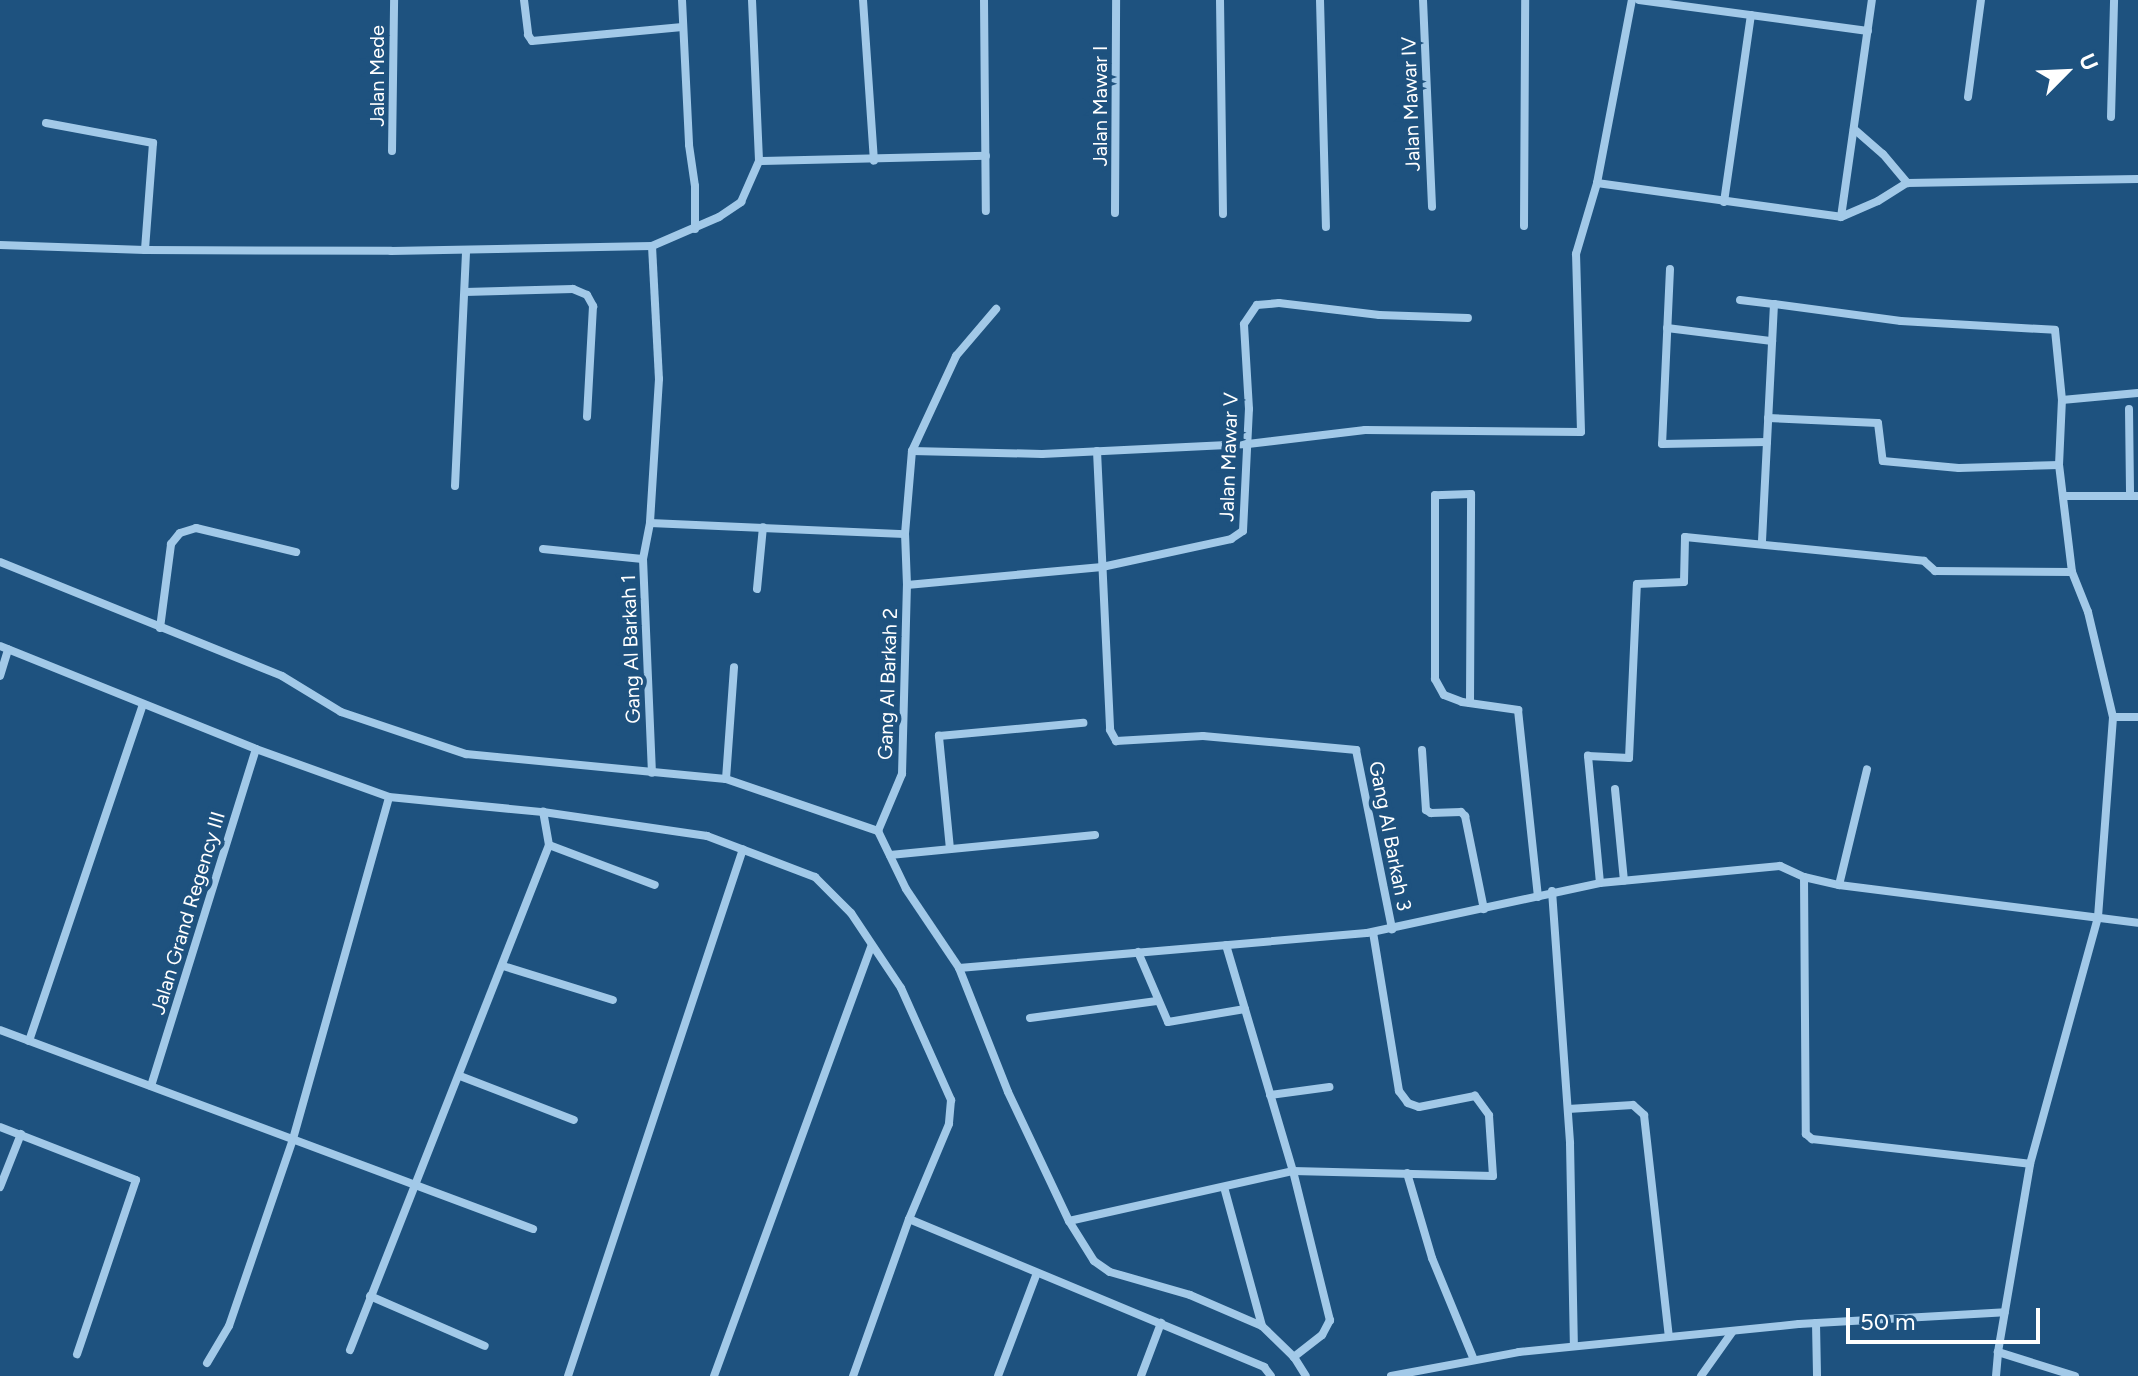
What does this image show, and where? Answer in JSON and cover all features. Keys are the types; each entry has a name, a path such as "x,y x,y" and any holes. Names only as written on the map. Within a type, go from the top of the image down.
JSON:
{"street":[{"name":"Jalan Mede","path":"392,151 394,0"},
{"path":"524,0 528,35 532,41 682,27"},
{"path":"682,0 695,186 695,229"},
{"path":"0,245 145,250 466,250 652,246 695,229 741,202 759,161 752,0"},
{"path":"863,0 874,161"},
{"path":"984,0 986,211"},
{"name":"Jalan Mawar I","path":"1115,213 1116,0"},
{"path":"1220,0 1223,214"},
{"path":"1320,0 1326,227"},
{"name":"Jalan Mawar IV","path":"1423,0 1432,207"},
{"path":"1524,226 1525,0"},
{"path":"996,309 956,356 912,451 1097,451 1248,444 1365,430 1581,432 1576,254 1597,183 1632,0"},
{"path":"1639,0 1696,4 1868,31"},
{"path":"1841,217 1872,0"},
{"path":"1968,97 1981,0"},
{"path":"2111,117 2114,0"},
{"path":"1724,202 1751,15"},
{"path":"46,123 153,143 145,250"},
{"path":"1854,129 1883,154 1907,183"},
{"path":"759,161 874,161 986,156"},
{"path":"1597,183 1841,217 1878,201 1907,183 2138,179"},
{"name":"Gang Al Barkah 1","path":"652,246 659,379 650,523 643,559 652,773"},
{"path":"455,486 466,250"},
{"path":"1670,269 1662,444 1767,442"},
{"path":"465,292 573,289 587,295 593,306 587,417"},
{"path":"1740,300 1901,321 2055,330 2062,400 2059,465 2072,572 2088,612 2113,717 2098,917 2030,1164 1996,1376"},
{"name":"Jalan Mawar V","path":"907,585 1102,567 1231,539 1243,531 1248,444 1244,324 1257,305 1279,303 1379,315 1468,318"},
{"path":"1762,543 1774,304"},
{"path":"1667,328 1772,341"},
{"path":"2062,400 2138,393"},
{"path":"2063,496 2134,496 2129,409"},
{"path":"1768,418 1878,423 1883,461 1959,468 2059,465"},
{"name":"Gang Al Barkah 2","path":"878,831 902,774 907,585 905,534 912,451"},
{"path":"1097,451 1102,567"},
{"path":"1470,703 1471,494 1435,495 1435,679 1444,695 1470,703 1518,710 1538,897"},
{"path":"650,523 905,534"},
{"path":"757,589 763,527"},
{"path":"160,628 171,544 180,533 196,528 296,552"},
{"path":"1600,883 1588,756 1629,758 1637,584 1684,582 1685,537 1924,561 1935,571 2072,572"},
{"path":"543,549 643,559"},
{"path":"0,562 282,676 341,712 466,754 726,779 878,831 906,889 959,968 1008,1092 1069,1221 1101,1268 1190,1295 1262,1326 1294,1357 1306,1376"},
{"name":"Gang Al Barkah 3","path":"1102,567 1110,730 1116,741 1203,736 1356,750 1392,929"},
{"path":"0,676 4,648 256,749 389,797 543,812 707,836 815,877 851,913 901,988 951,1100 949,1124 909,1219 853,1376"},
{"path":"726,779 734,667"},
{"path":"29,1041 143,705"},
{"path":"2113,717 2138,717"},
{"path":"950,849 939,736 1083,723"},
{"name":"Jalan Grand Regency III","path":"151,1086 256,749"},
{"path":"1422,750 1426,810 1465,816 1484,909"},
{"path":"1839,885 1867,769"},
{"path":"1615,789 1624,881"},
{"path":"207,1363 229,1326 293,1139 389,797"},
{"path":"350,1350 418,1186 549,845 543,812"},
{"path":"890,855 1095,835"},
{"path":"549,845 655,885"},
{"path":"568,1376 743,849"},
{"path":"959,968 1373,932 1600,883 1780,866 1804,877 1839,885 2138,923"},
{"path":"1804,877 1806,1134 1812,1139 2030,1164"},
{"path":"1552,891 1568,1109 1574,1346"},
{"path":"1069,1221 1293,1171 1493,1176 1489,1115 1475,1096 1419,1107 1408,1103 1399,1091 1373,932"},
{"path":"1226,945 1293,1171 1330,1320 1322,1335 1294,1357"},
{"path":"714,1376 871,946"},
{"path":"1138,952 1164,1018 1174,1022 1245,1009"},
{"path":"503,966 613,1000"},
{"path":"1030,1018 1157,1001"},
{"path":"0,1030 533,1229"},
{"path":"460,1076 574,1120"},
{"path":"1270,1095 1329,1087"},
{"path":"1568,1109 1633,1105 1644,1115 1669,1337"},
{"path":"0,1127 136,1180 77,1354"},
{"path":"0,1187 21,1134"},
{"path":"1407,1173 1432,1258 1474,1360"},
{"path":"1224,1187 1262,1326"},
{"path":"909,1219 1264,1367 1271,1376"},
{"path":"998,1376 1037,1273"},
{"path":"370,1296 485,1346"},
{"path":"1391,1376 1574,1346 1816,1323 2005,1312"},
{"path":"1141,1376 1161,1323"},
{"path":"1816,1323 1817,1376"},
{"path":"1701,1376 1733,1331"},
{"path":"1998,1352 2075,1376"}]}
